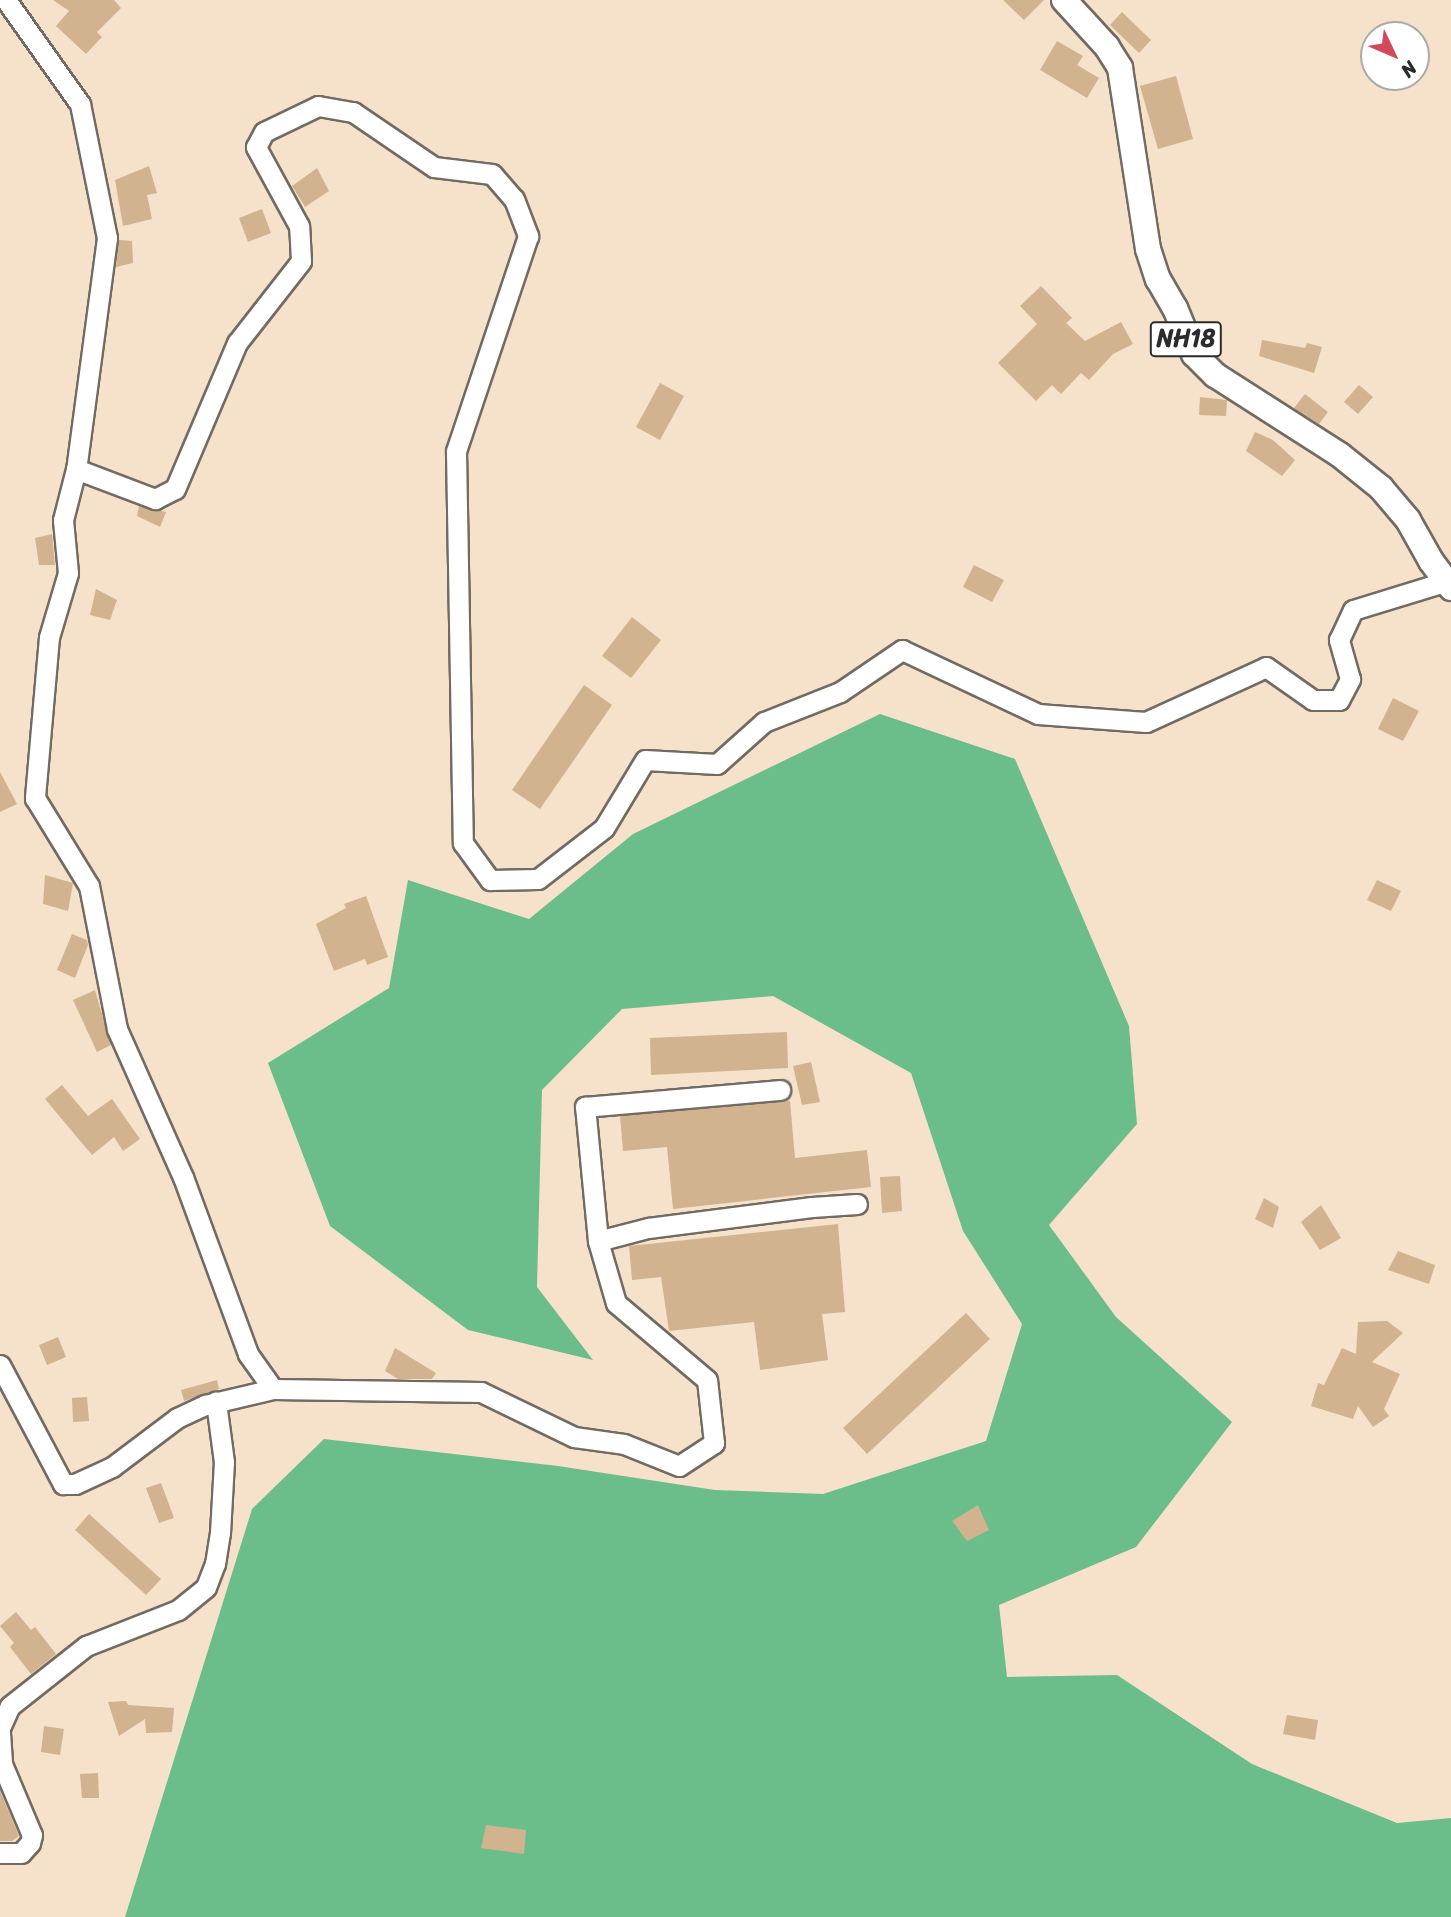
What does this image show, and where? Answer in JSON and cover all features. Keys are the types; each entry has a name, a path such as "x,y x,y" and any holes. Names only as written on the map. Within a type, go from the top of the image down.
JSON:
{"main road":[{"name":"NH18","path":"1064,0 1107,47 1120,68 1148,249 1158,279 1175,308 1194,354 1215,374 1340,455 1381,488 1408,520 1448,585"}],"street":[{"path":"6,0 80,104 107,238 76,469 63,520 68,573 49,637 35,798 89,886 117,1029 183,1177 248,1354 273,1389"},
{"path":"76,469 155,499 175,489 237,342 301,261 299,226 256,147 264,132 318,106 353,112 434,167 492,174 514,199 528,236 456,451 463,844 490,880 538,879 604,828 645,760 717,764 764,722 839,692 902,650 1038,714 1146,722 1266,667 1313,700 1339,700 1350,679 1339,640 1353,610 1448,585"},
{"path":"0,1365 63,1484 75,1484 112,1467 177,1418 216,1402 273,1389 481,1392 574,1437 624,1444 679,1466 715,1443 707,1380 616,1303 598,1241 585,1107 780,1090"},
{"path":"598,1241 649,1228 811,1207 857,1204"},
{"path":"0,1728 10,1706 86,1646 178,1610 206,1587 215,1564 220,1533 223,1474 216,1402"},
{"path":"0,1733 2,1764 32,1835 30,1843 21,1853 0,1853"}],"green space":[{"path":"880,714 1015,759 1129,1026 1137,1124 1049,1225 1116,1317 1232,1422 1136,1547 999,1605 1007,1677 1117,1675 1252,1764 1397,1823 1451,1818 1451,1917 125,1917 252,1509 324,1439 558,1466 715,1490 823,1494 986,1441 1022,1324 963,1231 911,1073 773,996 622,1009 542,1090 537,1287 593,1360 468,1330 330,1226 268,1063 389,988 408,880 529,919 633,834"}],"building":[{"path":"53,0 114,0 121,8 97,32 102,37 86,54 56,26 69,11"},
{"path":"1003,0 1044,0 1024,20"},
{"path":"1122,12 1151,40 1139,53 1110,25"},
{"path":"1057,41 1083,56 1077,65 1099,78 1087,98 1040,70"},
{"path":"1176,76 1193,139 1158,149 1140,86"},
{"path":"149,166 157,193 147,195 152,219 123,226 115,180"},
{"path":"317,168 329,191 305,207 292,186"},
{"path":"262,209 271,233 248,242 239,218"},
{"path":"119,240 132,241 133,263 116,267"},
{"path":"1041,286 1072,318 1066,323 1085,341 1121,322 1133,344 1113,354 1089,380 1081,373 1061,394 1052,385 1036,401 998,363 1037,324 1020,306"},
{"path":"1262,340 1305,348 1307,343 1322,347 1314,373 1259,356"},
{"path":"660,383 684,396 660,440 636,427"},
{"path":"1359,385 1373,397 1358,414 1344,402"},
{"path":"1305,394 1328,412 1319,424 1294,408"},
{"path":"1200,397 1227,400 1226,416 1199,415"},
{"path":"1255,432 1273,440 1295,460 1282,476 1246,451"},
{"path":"139,506 166,512 160,527 137,516"},
{"path":"52,534 55,565 39,565 35,538"},
{"path":"974,565 1004,580 992,602 963,587"},
{"path":"96,589 117,600 110,620 90,615"},
{"path":"632,617 661,640 631,678 602,656"},
{"path":"584,685 612,705 540,809 512,790"},
{"path":"1393,698 1419,711 1403,741 1378,729"},
{"path":"0,772 17,804 0,812"},
{"path":"45,875 73,883 68,911 43,904"},
{"path":"1377,880 1401,891 1391,911 1367,900"},
{"path":"366,896 388,957 367,965 365,959 334,971 316,924 346,908 344,904"},
{"path":"72,934 87,940 88,945 75,978 57,970"},
{"path":"95,990 111,1045 97,1052 73,1000"},
{"path":"787,1032 788,1068 651,1075 650,1038"},
{"path":"811,1062 820,1102 802,1105 793,1066"},
{"path":"62,1085 88,1116 112,1099 140,1139 123,1151 114,1137 92,1155 45,1099"},
{"path":"790,1101 795,1158 867,1150 871,1187 673,1209 667,1147 623,1151 620,1116"},
{"path":"900,1176 902,1211 882,1213 880,1177"},
{"path":"1264,1198 1279,1207 1273,1228 1255,1219"},
{"path":"1321,1205 1341,1238 1320,1250 1301,1222"},
{"path":"838,1224 845,1312 822,1314 828,1360 760,1370 754,1322 669,1331 661,1277 632,1280 629,1246"},
{"path":"1398,1251 1435,1265 1429,1284 1388,1270"},
{"path":"966,1313 990,1339 867,1454 843,1428"},
{"path":"1387,1321 1403,1333 1372,1362 1400,1374 1384,1409 1389,1416 1373,1427 1358,1406 1353,1419 1311,1406 1318,1383 1324,1385 1342,1348 1356,1354 1358,1322"},
{"path":"58,1337 66,1357 47,1365 39,1345"},
{"path":"395,1348 436,1373 432,1379 398,1379 385,1371"},
{"path":"217,1380 219,1389 184,1401 181,1390"},
{"path":"87,1397 89,1421 73,1422 72,1398"},
{"path":"161,1483 174,1518 159,1523 146,1488"},
{"path":"978,1505 989,1530 967,1541 952,1521"},
{"path":"89,1514 161,1579 146,1595 75,1530"},
{"path":"16,1612 31,1630 35,1627 56,1654 31,1674 10,1647 14,1643 0,1626"},
{"path":"126,1701 128,1705 174,1708 172,1732 146,1733 145,1719 119,1736 108,1702"},
{"path":"1287,1715 1318,1720 1315,1740 1283,1734"},
{"path":"44,1726 64,1729 60,1755 41,1752"},
{"path":"98,1773 99,1798 82,1798 80,1774"},
{"path":"0,1791 19,1836 12,1841 0,1841"},
{"path":"486,1825 526,1830 524,1854 481,1848"}]}
